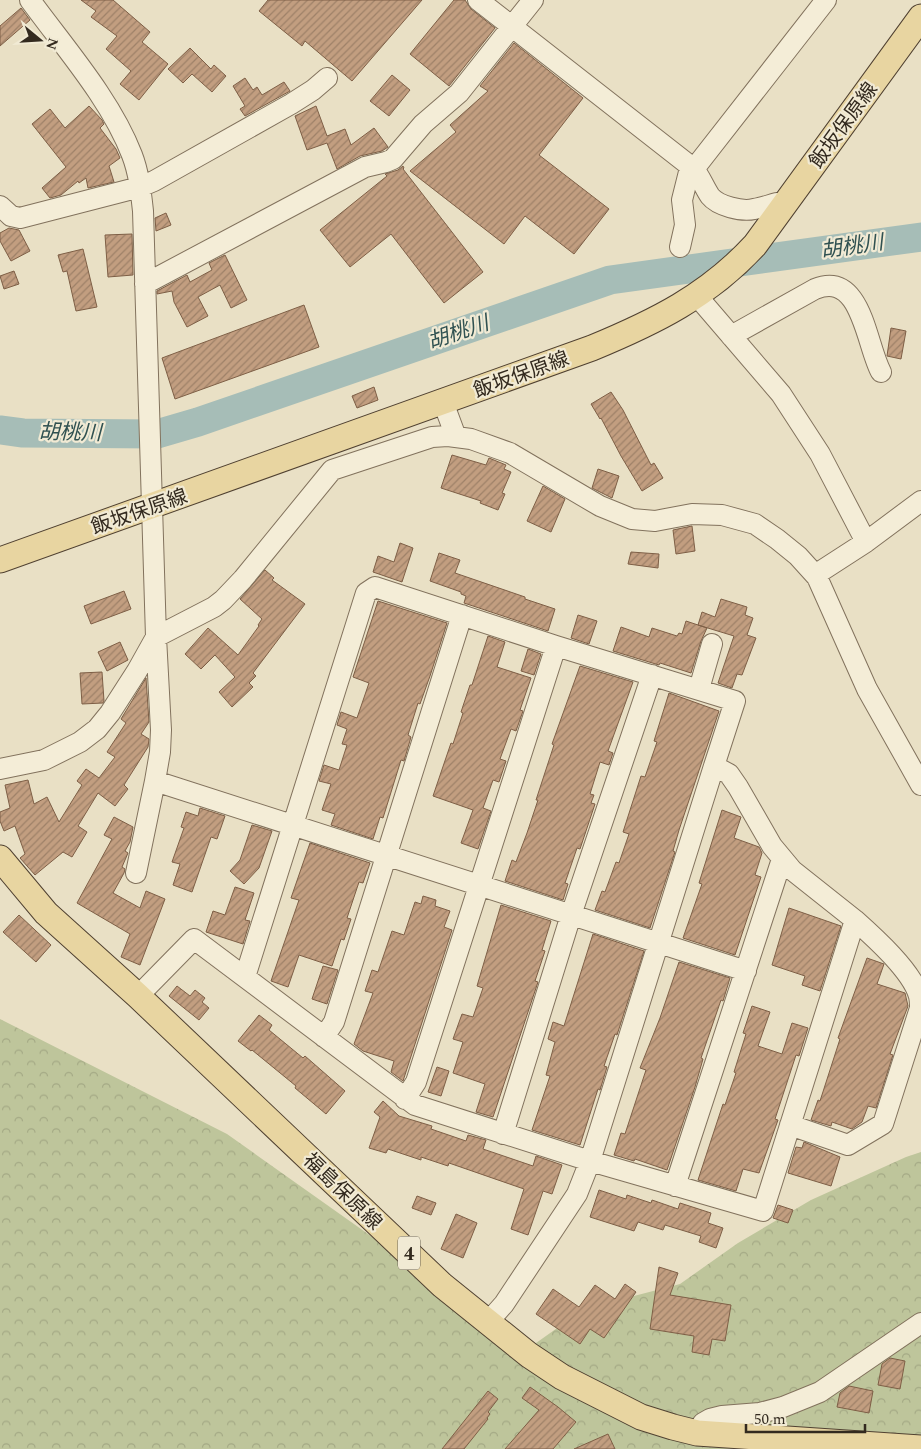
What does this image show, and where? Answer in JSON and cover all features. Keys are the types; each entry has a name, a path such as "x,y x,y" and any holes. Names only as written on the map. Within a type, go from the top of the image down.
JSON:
{"main road":[{"name":"飯坂保原線","path":"0,560 153,507 641,328 698,294 742,260 784,207 921,17"},
{"name":"福島保原線","path":"0,858 46,913 138,996 442,1285 537,1361 608,1402 641,1417 672,1427 773,1443 921,1448"}],"street":[{"path":"30,0 109,109 132,156 140,187 143,212 160,752 136,873"},
{"path":"478,0 694,169 702,179 710,196 716,201 734,208 753,210 777,203 784,207"},
{"path":"145,284 360,170 393,159 423,124 460,93 533,0"},
{"path":"680,247 685,226 682,200 688,172 694,169 826,0"},
{"path":"0,206 12,216 20,218 140,187 291,104 313,90 327,78"},
{"path":"731,336 815,289 829,285 838,287 847,294 860,311 872,352 881,372"},
{"path":"698,294 781,394 820,454 866,542"},
{"path":"443,402 456,437"},
{"path":"0,769 44,760 80,742 97,729 110,713 137,671 156,637 214,607 223,600 243,579 332,470 432,437 456,437 471,439 510,454 600,506 632,519 656,521 692,514 722,515 755,524 798,556 815,574 867,689 921,785"},
{"path":"815,574 866,542 921,501"},
{"path":"245,977 366,594 374,587 735,701 590,1161 577,1194 504,1304 488,1322"},
{"path":"324,1037 334,1022 462,616"},
{"path":"699,689 712,644"},
{"path":"405,1099 416,1082 556,646"},
{"path":"503,1134 571,915 652,675"},
{"path":"714,766 729,774 772,846 782,859 792,870 855,920 892,955 912,982 919,996 920,1008 883,1124 848,1145 790,1124"},
{"path":"155,781 746,971"},
{"path":"675,1186 782,859"},
{"path":"138,996 194,939 415,1105 590,1161 763,1211 855,920"},
{"path":"697,1432 703,1423 710,1419 722,1416 760,1413 783,1407 820,1392 921,1323"}],"green space":[{"path":"0,1019 227,1134 529,1348 584,1309 680,1284 738,1243 811,1200 921,1152 921,1449 0,1449"}],"building":[{"path":"81,0 113,0 150,32 142,42 168,64 139,100 120,84 131,71 106,49 117,36 91,17 96,11"},
{"path":"268,0 422,0 352,81 305,41 302,46 259,11"},
{"path":"454,0 465,0 471,9 495,28 449,86 410,54"},
{"path":"21,8 30,20 0,46 0,26"},
{"path":"514,43 583,98 539,155 609,209 574,254 525,216 504,244 410,171 456,132 450,125 488,91 480,86"},
{"path":"190,48 211,69 214,65 226,76 212,92 192,74 183,83 168,69"},
{"path":"392,75 410,90 389,116 370,101"},
{"path":"245,78 253,90 257,87 262,95 284,82 290,91 245,116 240,109 245,106 233,86"},
{"path":"89,106 102,120 104,124 100,128 116,149 120,158 109,166 114,182 88,188 86,178 79,183 78,181 61,195 50,198 42,188 66,167 32,124 50,109 65,128"},
{"path":"316,106 327,136 345,129 351,145 374,128 388,147 382,151 360,156 337,169 327,143 307,150 295,116"},
{"path":"403,166 403,169 483,272 444,303 391,234 350,267 320,230 387,176 385,174 398,170"},
{"path":"166,213 171,225 156,231 155,218"},
{"path":"9,228 19,230 30,251 11,261 0,241 0,233"},
{"path":"132,234 133,275 108,277 105,235"},
{"path":"83,249 97,307 76,311 67,271 63,272 58,255"},
{"path":"225,255 247,300 231,308 220,285 198,297 208,316 187,327 174,302 172,291 157,294 157,291 187,275 190,282 212,270 209,263"},
{"path":"14,271 19,284 4,289 0,276"},
{"path":"304,305 319,347 175,399 162,358"},
{"path":"891,328 906,331 901,359 887,356"},
{"path":"374,387 378,400 357,408 352,396"},
{"path":"611,392 623,410 651,465 654,463 663,478 642,491 601,418 591,404"},
{"path":"452,455 486,465 489,458 506,465 504,469 511,472 502,493 505,494 498,510 480,503 481,501 441,488"},
{"path":"598,469 619,476 612,498 592,488"},
{"path":"543,486 565,499 551,532 527,521"},
{"path":"692,526 695,551 676,554 673,530"},
{"path":"400,543 413,548 402,582 373,572 378,556 394,562"},
{"path":"631,552 659,554 658,568 628,564"},
{"path":"439,553 460,560 455,573 555,609 548,631 464,603 466,596 461,594 461,592 430,581"},
{"path":"265,570 274,578 272,580 305,604 253,673 256,676 249,683 253,687 232,707 219,692 235,677 215,655 201,669 185,654 208,628 238,655 262,619 240,599"},
{"path":"124,591 131,609 91,624 84,606"},
{"path":"721,599 747,607 745,615 753,618 747,635 756,638 742,675 737,674 732,688 718,683 734,636 698,625 702,612 715,617"},
{"path":"378,601 447,623 408,735 411,737 404,761 401,760 383,818 380,817 373,839 331,825 335,814 322,810 331,784 319,781 324,765 339,770 347,745 342,744 347,729 337,725 341,712 357,718 369,683 353,677"},
{"path":"578,615 597,621 589,644 571,638"},
{"path":"686,621 707,628 691,673 613,651 621,627 649,637 652,628 677,636 679,633 682,634"},
{"path":"488,636 505,642 497,667 531,678 520,710 523,711 516,731 511,729 500,759 506,761 499,782 493,780 483,808 491,811 478,849 461,843 473,810 433,796 451,743 453,744 463,713 461,712"},
{"path":"120,642 128,660 107,671 98,652"},
{"path":"528,649 541,654 534,675 521,671"},
{"path":"580,666 633,682 608,751 613,753 609,765 600,762 590,794 594,795 591,803 595,804 580,849 577,848 565,883 568,884 563,900 505,881 512,860 516,862 527,833 554,745 552,744"},
{"path":"102,672 103,703 82,704 80,673"},
{"path":"146,678 149,722 141,734 149,739 148,747 124,785 128,789 115,806 98,793 78,826 87,832 72,857 63,852 35,875 20,858 25,854 15,826 4,831 0,821 0,812 10,808 5,785 28,780 34,804 47,797 59,822 82,785 77,781 86,769 99,778 115,757 107,752 126,723 121,719"},
{"path":"669,693 719,711 679,830 673,851 675,852 650,928 595,910 602,891 605,892 616,862 619,863 629,834 623,832 641,776 645,777 657,742 654,741"},
{"path":"200,808 225,816 217,839 211,837 192,892 173,885 180,864 172,862 184,828 181,827 186,812 198,816"},
{"path":"722,810 741,817 734,838 759,847 762,853 755,875 761,877 735,955 683,938 702,884 699,883"},
{"path":"114,817 133,827 130,842 125,851 128,853 122,867 125,869 124,873 113,893 140,908 146,891 165,899 140,965 121,957 130,934 77,903 112,839 104,835"},
{"path":"252,825 272,831 259,868 244,884 230,871 240,860"},
{"path":"310,843 370,863 363,883 359,882 347,918 351,919 344,940 341,939 332,966 299,955 288,987 271,981 299,900 291,898"},
{"path":"235,887 254,893 245,920 250,921 243,944 206,932 213,911 225,915"},
{"path":"423,896 436,900 435,906 450,911 444,927 452,930 403,1081 391,1072 394,1061 363,1051 354,1044 373,993 365,991 372,970 378,972 392,931 404,935 415,902 421,904"},
{"path":"501,905 551,921 542,950 545,951 535,981 538,982 493,1117 476,1112 485,1084 453,1073 463,1042 453,1039 462,1014 473,1017 483,988 477,986"},
{"path":"789,908 841,926 820,991 802,985 805,976 772,965"},
{"path":"19,915 51,945 36,962 3,932"},
{"path":"593,934 644,951 617,1035 615,1034 604,1066 607,1067 580,1145 532,1130 550,1076 546,1075 555,1042 548,1039 553,1022 564,1026"},
{"path":"867,958 884,964 877,984 905,993 908,1006 890,1054 893,1055 876,1108 868,1106 862,1122 852,1129 832,1122 831,1126 811,1120 818,1100 820,1101 840,1039 838,1038"},
{"path":"679,962 730,978 701,1058 703,1059 695,1087 667,1170 635,1159 634,1161 614,1155 621,1133 625,1134 646,1070 640,1068 660,1018"},
{"path":"323,966 338,970 327,1004 312,999"},
{"path":"177,986 190,996 195,990 205,998 202,1002 209,1008 199,1020 169,996"},
{"path":"752,1006 770,1012 758,1046 782,1054 792,1023 808,1028 799,1056 796,1055 775,1119 778,1120 759,1173 743,1169 736,1191 698,1180 723,1104 725,1105 736,1073 734,1072 746,1034 743,1033"},
{"path":"259,1015 272,1025 269,1030 303,1058 305,1056 345,1091 326,1114 295,1088 296,1086 238,1041"},
{"path":"437,1067 449,1071 441,1096 428,1092"},
{"path":"383,1101 399,1116 432,1126 431,1129 466,1141 468,1135 486,1140 483,1149 533,1166 536,1156 562,1165 552,1194 543,1191 528,1235 511,1229 524,1189 449,1163 448,1166 421,1157 421,1160 388,1149 386,1153 369,1148 380,1117 374,1112"},
{"path":"804,1142 840,1157 831,1186 788,1173 796,1147 802,1148"},
{"path":"599,1190 626,1199 627,1195 651,1203 652,1200 678,1209 680,1203 711,1213 708,1223 723,1228 716,1248 699,1242 701,1236 665,1225 663,1230 638,1222 634,1231 590,1217"},
{"path":"417,1196 436,1203 431,1215 412,1208"},
{"path":"778,1205 793,1210 788,1223 773,1218"},
{"path":"456,1214 477,1223 463,1258 441,1249"},
{"path":"659,1267 678,1273 670,1295 731,1305 725,1341 712,1339 709,1355 692,1352 694,1336 650,1329"},
{"path":"625,1284 636,1292 604,1338 590,1329 580,1344 536,1314 553,1289 579,1307 595,1285 615,1299"},
{"path":"890,1358 905,1361 900,1389 878,1385 882,1364"},
{"path":"849,1386 873,1391 869,1413 837,1407 840,1393"},
{"path":"530,1387 576,1422 553,1449 505,1449 539,1410 522,1398"},
{"path":"488,1391 498,1399 488,1412 490,1414 488,1419 464,1449 442,1449"},
{"path":"608,1434 615,1449 574,1449"}],"waterway":[{"name":"胡桃川","path":"0,430 23,433 157,434 198,422 610,280 921,237"}]}
